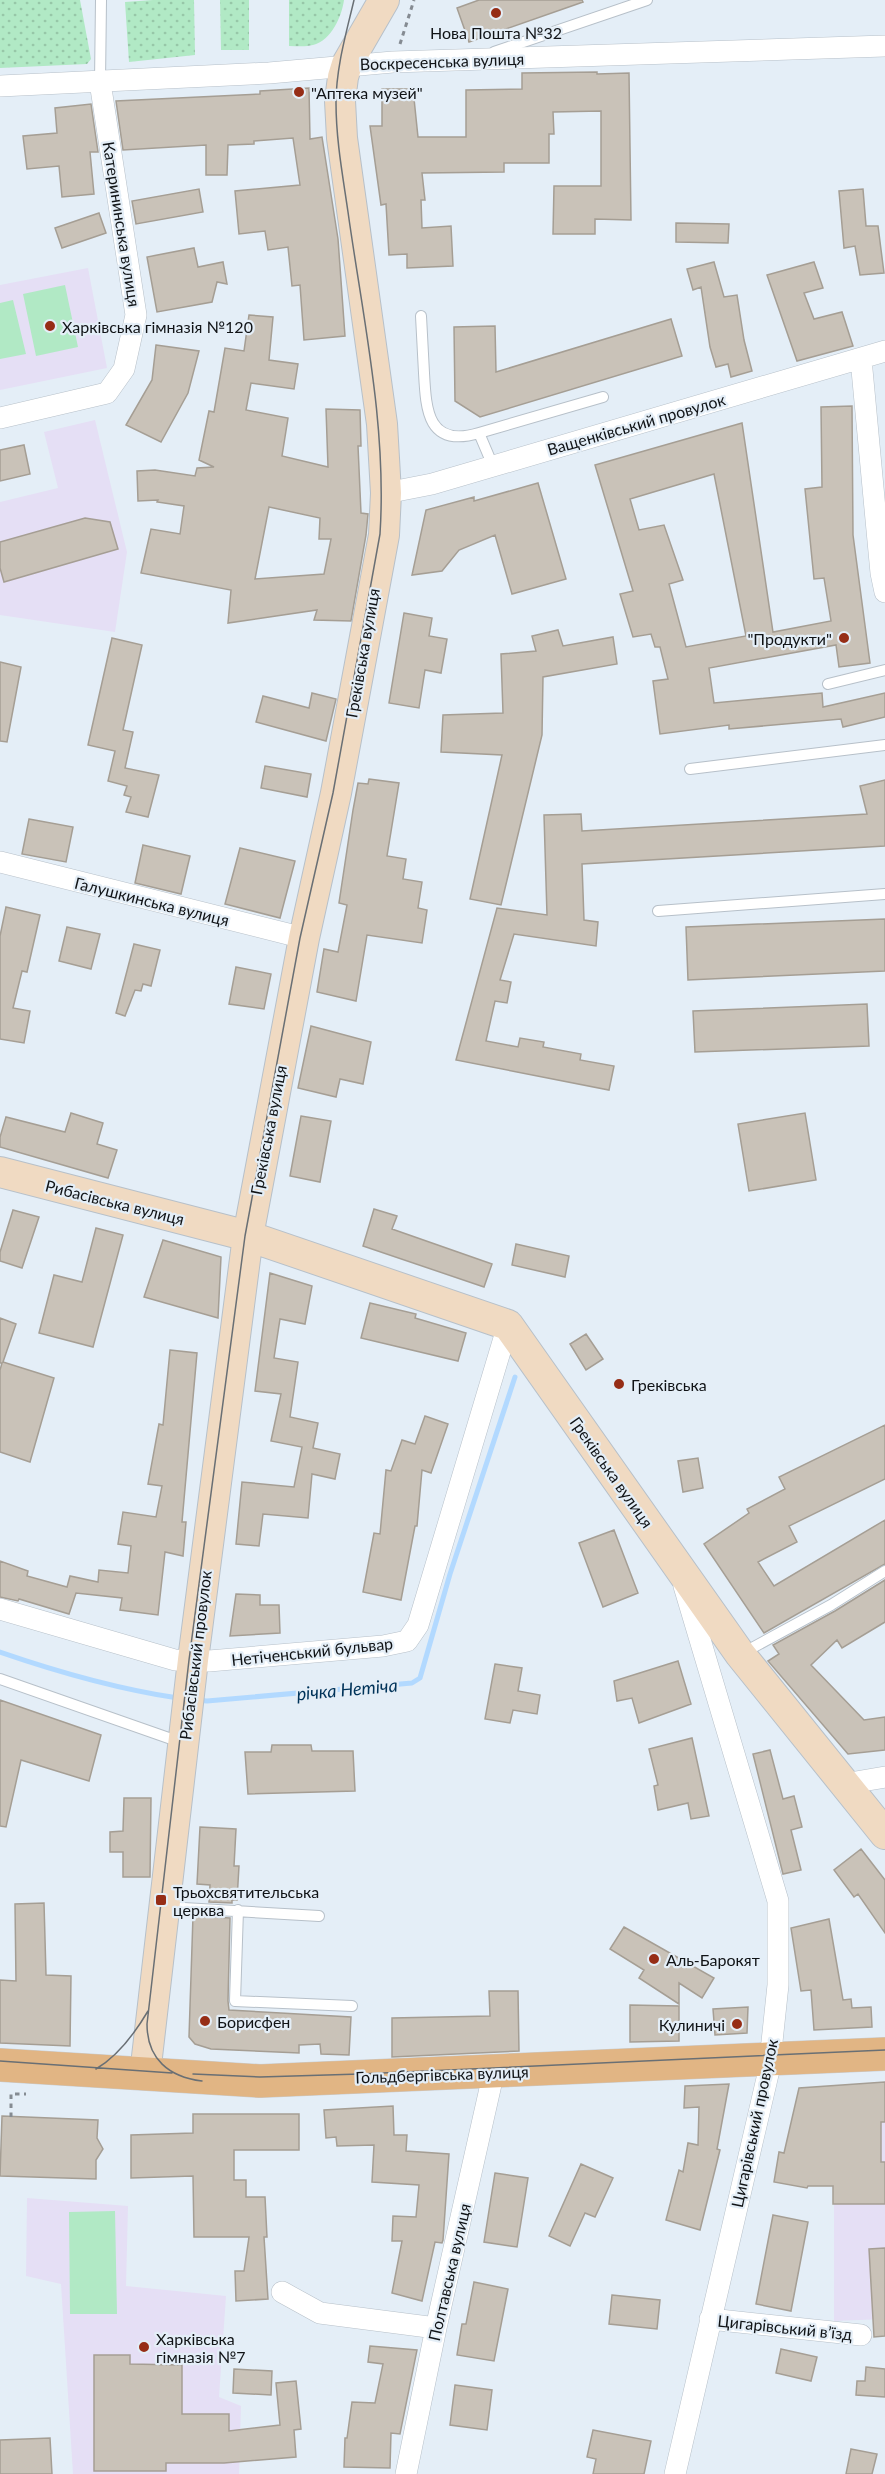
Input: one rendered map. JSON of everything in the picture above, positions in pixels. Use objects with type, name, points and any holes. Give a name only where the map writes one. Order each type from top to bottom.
[{"type":"main road","name":"Греківська вулиця","points":[[239,1234],[347,737],[384,535],[386,493],[382,424],[342,138],[340,91],[347,64],[384,0]]},
{"type":"main road","name":"Рибасівська вулиця","points":[[0,1172],[239,1234]]},
{"type":"main road","points":[[239,1234],[508,1325]]},
{"type":"main road","name":"Рибасівський провулок","points":[[145,2074],[239,1234]]},
{"type":"main road","name":"Греківська вулиця","points":[[508,1325],[740,1654],[885,1834]]},
{"type":"main road","name":"Гольдбергівська вулиця","points":[[0,2065],[260,2081],[885,2054]]},
{"type":"street","name":"Воскресенська вулиця","points":[[0,86],[269,72],[347,64],[885,46]]},
{"type":"street","name":"Катерининська вулиця","points":[[0,418],[107,393],[124,369],[136,315],[100,82]]},
{"type":"street","name":"Ващенківський провулок","points":[[386,493],[413,489],[885,351]]},
{"type":"street","points":[[861,359],[881,573],[885,592]]},
{"type":"street","name":"Галушкинська вулиця","points":[[0,862],[304,938]]},
{"type":"street","name":"Нетіченський бульвар","points":[[0,1609],[175,1660],[209,1661],[383,1646],[407,1641],[418,1625],[508,1325]]},
{"type":"street","name":"Цигарівський провулок","points":[[675,2474],[771,2060],[778,1985],[778,1901],[678,1565]]},
{"type":"street","points":[[844,1784],[885,1777]]},
{"type":"street","name":"Полтавська вулиця","points":[[406,2474],[436,2328],[494,2072]]},
{"type":"street","points":[[282,2292],[320,2313],[436,2328]]},
{"type":"street","name":"Цигарівський в’їзд","points":[[710,2319],[861,2334]]},
{"type":"lane","points":[[100,82],[101,0]]},
{"type":"lane","points":[[471,59],[647,0]]},
{"type":"lane","points":[[421,316],[427,413],[436,427],[444,433],[468,437],[603,397]]},
{"type":"lane","points":[[479,433],[493,466]]},
{"type":"lane","points":[[828,684],[885,670]]},
{"type":"lane","points":[[690,770],[885,745]]},
{"type":"lane","points":[[658,911],[885,894]]},
{"type":"lane","points":[[740,1654],[831,1605],[885,1570]]},
{"type":"lane","points":[[0,1679],[183,1743]]},
{"type":"lane","points":[[164,1906],[319,1916]]},
{"type":"lane","points":[[238,1910],[235,2001],[352,2006]]},
{"type":"path","points":[[393,62],[414,0]]},
{"type":"path","points":[[11,2117],[11,2094],[26,2094]]},
{"type":"shaded area","name":"Харківська гімназія №120","points":[[88,268],[107,368],[0,390],[0,285]]},
{"type":"shaded area","points":[[95,420],[127,552],[115,632],[0,615],[0,502],[58,488],[44,432]]},
{"type":"shaded area","points":[[885,2122],[885,2319],[834,2321],[834,2125]]},
{"type":"shaded area","name":"Харківська гімназія №7","points":[[27,2198],[128,2206],[126,2286],[226,2296],[219,2397],[241,2406],[239,2474],[73,2474],[61,2284],[26,2276]]},
{"type":"green space","points":[[0,0],[80,0],[91,59],[87,64],[0,68]]},
{"type":"green space","points":[[194,0],[195,55],[129,62],[125,2]]},
{"type":"green space","points":[[220,0],[249,0],[249,50],[221,50]]},
{"type":"green space","points":[[289,0],[344,0],[335,27],[325,39],[310,46],[289,46]]},
{"type":"green space","points":[[65,285],[78,347],[36,356],[23,294]]},
{"type":"green space","points":[[13,300],[26,354],[0,359],[0,303]]},
{"type":"green space","points":[[115,2211],[117,2314],[70,2314],[69,2212]]},
{"type":"building","points":[[479,0],[582,0],[583,2],[469,42],[457,8]]},
{"type":"building","points":[[597,72],[597,74],[629,73],[631,220],[595,219],[595,234],[553,234],[554,186],[601,186],[601,111],[553,112],[554,134],[549,134],[549,163],[504,163],[504,172],[422,173],[425,200],[421,200],[422,228],[451,226],[453,266],[407,268],[407,254],[389,255],[386,204],[381,205],[370,126],[382,126],[382,89],[413,89],[418,137],[466,137],[466,90],[522,89],[522,73]]},
{"type":"building","points":[[309,88],[310,139],[322,137],[338,239],[345,336],[304,340],[300,285],[292,286],[288,247],[268,250],[265,231],[239,234],[235,191],[300,185],[293,138],[228,145],[227,175],[206,175],[206,145],[123,150],[116,101],[260,94],[260,91]]},
{"type":"building","points":[[91,104],[98,152],[90,152],[94,194],[62,197],[59,166],[27,169],[23,136],[57,133],[55,108]]},
{"type":"building","points":[[199,189],[203,212],[136,224],[132,201]]},
{"type":"building","points":[[863,189],[866,226],[878,226],[884,273],[860,275],[855,246],[844,248],[839,191]]},
{"type":"building","points":[[99,213],[106,233],[62,248],[55,228]]},
{"type":"building","points":[[676,223],[729,224],[728,243],[676,242]]},
{"type":"building","points":[[194,248],[198,267],[223,262],[227,284],[217,282],[212,302],[157,312],[147,257]]},
{"type":"building","points":[[714,262],[724,297],[737,295],[744,340],[752,371],[731,377],[728,364],[716,367],[710,347],[701,287],[693,290],[687,269]]},
{"type":"building","points":[[814,262],[823,288],[804,293],[814,319],[842,312],[853,346],[797,361],[767,275]]},
{"type":"building","points":[[249,315],[273,317],[269,360],[298,364],[294,389],[251,383],[246,410],[288,418],[282,456],[328,467],[326,409],[360,410],[361,446],[358,446],[361,513],[368,514],[351,621],[314,620],[317,610],[228,623],[231,590],[141,573],[151,529],[180,534],[184,506],[157,502],[158,500],[138,501],[137,471],[155,470],[195,476],[197,468],[214,467],[199,460],[209,411],[214,412],[225,348],[244,351]],"holes":[[[269,507],[320,518],[319,539],[331,539],[324,574],[255,579]]]},
{"type":"building","points":[[671,319],[682,356],[480,417],[455,401],[454,327],[495,326],[496,372]]},
{"type":"building","points":[[156,345],[199,351],[188,393],[161,442],[126,425],[152,380]]},
{"type":"building","points":[[852,406],[853,535],[870,663],[839,667],[836,645],[709,668],[714,703],[822,693],[823,707],[885,693],[885,717],[843,727],[841,719],[729,729],[729,725],[660,734],[653,681],[668,679],[660,647],[655,647],[651,634],[633,637],[620,594],[633,591],[595,465],[742,423],[773,632],[831,621],[824,578],[814,579],[805,489],[822,487],[821,407]],"holes":[[[714,474],[746,636],[686,647],[669,584],[683,580],[664,525],[639,530],[630,499]]]},
{"type":"building","points":[[24,445],[30,474],[0,481],[0,450]]},
{"type":"building","points":[[538,483],[566,579],[512,594],[495,535],[459,550],[442,571],[412,575],[426,510],[474,497],[474,501]]},
{"type":"building","points":[[85,518],[110,522],[118,549],[4,582],[0,568],[0,542]]},
{"type":"building","points":[[404,613],[432,618],[429,636],[447,639],[441,673],[425,670],[419,708],[389,703]]},
{"type":"building","points":[[558,630],[563,646],[613,637],[617,664],[543,677],[542,735],[501,905],[470,899],[502,755],[441,752],[443,715],[503,713],[501,654],[536,651],[532,636]]},
{"type":"building","points":[[112,638],[142,645],[123,730],[133,732],[125,768],[159,775],[148,817],[126,812],[131,797],[124,795],[127,786],[108,781],[115,751],[88,745]]},
{"type":"building","points":[[0,662],[21,667],[7,742],[0,741]]},
{"type":"building","points":[[312,693],[336,699],[326,741],[256,722],[263,696],[309,708]]},
{"type":"building","points":[[265,766],[311,774],[307,797],[261,788]]},
{"type":"building","points":[[369,779],[399,783],[387,856],[406,859],[403,879],[422,882],[418,908],[427,910],[422,943],[367,935],[356,1001],[317,992],[324,949],[338,952],[347,905],[339,903],[353,810],[358,783],[368,784]]},
{"type":"building","points":[[885,780],[885,846],[582,864],[584,920],[598,922],[596,946],[514,934],[500,980],[511,982],[507,1003],[495,1001],[486,1041],[518,1047],[520,1038],[544,1042],[543,1047],[581,1054],[580,1060],[614,1066],[609,1090],[456,1060],[497,908],[547,915],[544,815],[581,814],[582,831],[867,814],[860,786]]},
{"type":"building","points":[[29,819],[73,827],[66,862],[22,854]]},
{"type":"building","points":[[143,845],[190,856],[181,894],[135,883]]},
{"type":"building","points":[[240,848],[295,861],[280,918],[225,904]]},
{"type":"building","points":[[6,907],[40,915],[27,972],[22,971],[13,1008],[30,1011],[24,1043],[0,1039],[0,936]]},
{"type":"building","points":[[885,919],[885,971],[688,980],[686,927]]},
{"type":"building","points":[[67,927],[100,934],[91,969],[59,961]]},
{"type":"building","points":[[134,944],[160,950],[151,986],[143,984],[141,991],[135,990],[125,1016],[116,1013]]},
{"type":"building","points":[[236,967],[271,974],[264,1009],[229,1004]]},
{"type":"building","points":[[867,1004],[869,1046],[695,1052],[693,1011]]},
{"type":"building","points":[[311,1026],[371,1042],[363,1084],[340,1079],[336,1097],[298,1088]]},
{"type":"building","points":[[71,1113],[103,1123],[97,1144],[117,1150],[108,1178],[0,1147],[0,1137],[6,1117],[65,1132]]},
{"type":"building","points":[[805,1113],[816,1180],[749,1191],[738,1124]]},
{"type":"building","points":[[301,1116],[331,1121],[320,1182],[290,1176]]},
{"type":"building","points":[[374,1209],[397,1216],[392,1229],[492,1264],[484,1287],[363,1246]]},
{"type":"building","points":[[13,1210],[39,1217],[22,1268],[0,1261],[0,1252]]},
{"type":"building","points":[[96,1228],[123,1235],[93,1347],[39,1333],[54,1275],[82,1282]]},
{"type":"building","points":[[163,1240],[221,1257],[218,1318],[144,1297]]},
{"type":"building","points":[[516,1244],[569,1256],[565,1277],[512,1265]]},
{"type":"building","points":[[270,1273],[312,1286],[305,1324],[280,1319],[274,1358],[298,1362],[290,1417],[318,1423],[313,1448],[340,1454],[335,1479],[312,1474],[308,1518],[263,1514],[259,1546],[236,1544],[242,1482],[294,1487],[302,1447],[271,1441],[281,1394],[255,1391]]},
{"type":"building","points":[[370,1303],[416,1314],[415,1318],[466,1333],[458,1361],[361,1338]]},
{"type":"building","points":[[0,1318],[16,1324],[3,1362],[54,1378],[30,1462],[0,1452],[0,1370],[2,1363],[0,1363]]},
{"type":"building","points":[[586,1334],[603,1359],[586,1370],[570,1344]]},
{"type":"building","points":[[170,1350],[197,1353],[182,1522],[186,1522],[183,1556],[165,1552],[158,1615],[120,1610],[122,1598],[76,1593],[69,1614],[19,1599],[18,1601],[0,1597],[0,1561],[28,1571],[27,1576],[67,1587],[70,1576],[98,1582],[99,1570],[128,1573],[131,1546],[118,1544],[123,1512],[156,1517],[162,1486],[148,1484],[159,1424],[163,1425]]},
{"type":"building","points":[[425,1416],[448,1424],[431,1473],[422,1470],[417,1526],[415,1526],[401,1600],[363,1592],[374,1533],[380,1534],[386,1470],[391,1471],[402,1440],[415,1444]]},
{"type":"building","points":[[885,1425],[885,1479],[789,1526],[797,1542],[758,1562],[774,1586],[885,1520],[885,1564],[764,1633],[704,1544],[749,1513],[747,1509],[785,1489],[779,1477]]},
{"type":"building","points":[[698,1458],[703,1488],[683,1492],[678,1461]]},
{"type":"building","points":[[614,1530],[638,1593],[603,1607],[579,1543]]},
{"type":"building","points":[[885,1580],[885,1622],[842,1648],[837,1640],[811,1665],[864,1720],[885,1717],[885,1750],[848,1754],[768,1661],[779,1654],[773,1645]]},
{"type":"building","points":[[236,1594],[260,1595],[260,1605],[279,1605],[280,1633],[230,1636]]},
{"type":"building","points":[[678,1661],[691,1704],[639,1723],[632,1698],[617,1701],[614,1681]]},
{"type":"building","points":[[495,1664],[522,1668],[518,1691],[540,1695],[537,1714],[513,1710],[510,1723],[485,1719]]},
{"type":"building","points":[[0,1700],[101,1735],[89,1781],[21,1760],[6,1827],[0,1826]]},
{"type":"building","points":[[692,1738],[709,1816],[691,1819],[688,1803],[658,1810],[654,1786],[658,1785],[649,1749]]},
{"type":"building","points":[[272,1745],[311,1745],[312,1751],[353,1751],[355,1791],[248,1794],[245,1752],[271,1752]]},
{"type":"building","points":[[770,1750],[783,1799],[794,1796],[802,1827],[791,1830],[801,1870],[783,1874],[753,1754]]},
{"type":"building","points":[[124,1798],[151,1798],[150,1877],[123,1877],[123,1852],[110,1852],[110,1832],[123,1831]]},
{"type":"building","points":[[200,1827],[236,1829],[234,1866],[239,1866],[237,1900],[232,1900],[232,1903],[209,1902],[210,1885],[197,1884]]},
{"type":"building","points":[[861,1849],[885,1880],[885,1933],[858,1894],[854,1897],[834,1870]]},
{"type":"building","points":[[44,1903],[46,1975],[71,1976],[70,2046],[0,2043],[0,1980],[16,1981],[15,1904]]},
{"type":"building","points":[[193,1916],[230,1918],[229,2010],[351,2017],[349,2055],[321,2054],[320,2044],[299,2045],[299,2053],[211,2049],[195,2044],[189,2037]]},
{"type":"building","points":[[829,1919],[843,2000],[851,1999],[852,2008],[871,2007],[872,2027],[814,2030],[811,1990],[801,1991],[791,1928]]},
{"type":"building","name":"Аль-Барокят","points":[[624,1927],[714,1978],[702,1998],[679,1983],[679,2004],[639,1978],[644,1970],[610,1949]]},
{"type":"building","points":[[489,1991],[518,1991],[519,2051],[392,2057],[392,2018],[490,2016]]},
{"type":"building","points":[[630,2005],[679,2006],[679,2041],[630,2042]]},
{"type":"building","points":[[748,2007],[747,2033],[715,2035],[713,2009]]},
{"type":"building","points":[[885,2082],[885,2122],[881,2122],[881,2162],[885,2162],[885,2204],[833,2204],[833,2186],[808,2186],[807,2188],[774,2182],[779,2152],[784,2153],[799,2088]]},
{"type":"building","points":[[729,2084],[717,2149],[720,2150],[700,2230],[666,2220],[679,2170],[683,2172],[688,2143],[698,2145],[699,2107],[684,2108],[685,2086]]},
{"type":"building","points":[[393,2106],[394,2135],[407,2135],[406,2151],[449,2154],[443,2240],[442,2243],[435,2242],[422,2301],[392,2293],[402,2241],[392,2241],[393,2216],[416,2217],[419,2185],[372,2182],[374,2145],[337,2146],[336,2137],[326,2138],[324,2110]]},
{"type":"building","points":[[193,2114],[299,2114],[299,2150],[234,2150],[234,2180],[246,2180],[246,2197],[265,2197],[267,2237],[264,2237],[268,2299],[236,2301],[235,2271],[244,2271],[249,2237],[194,2237],[193,2176],[131,2178],[131,2135],[193,2133]]},
{"type":"building","points":[[2,2116],[98,2120],[97,2138],[103,2149],[96,2160],[96,2179],[0,2176]]},
{"type":"building","points":[[581,2164],[613,2178],[595,2217],[585,2213],[570,2246],[549,2236]]},
{"type":"building","points":[[495,2173],[528,2178],[517,2247],[484,2242]]},
{"type":"building","points":[[773,2215],[808,2222],[791,2311],[756,2304]]},
{"type":"building","points":[[885,2248],[885,2336],[874,2337],[869,2249]]},
{"type":"building","points":[[474,2282],[508,2289],[494,2361],[457,2355],[462,2324],[466,2324]]},
{"type":"building","points":[[612,2295],[660,2300],[657,2329],[609,2324]]},
{"type":"building","points":[[370,2346],[417,2350],[400,2434],[391,2433],[390,2468],[344,2467],[345,2438],[347,2438],[352,2402],[375,2403],[383,2364],[368,2362]]},
{"type":"building","points":[[781,2349],[817,2357],[811,2381],[776,2373]]},
{"type":"building","points":[[94,2355],[130,2355],[130,2364],[182,2365],[182,2414],[229,2414],[229,2431],[280,2425],[276,2383],[296,2381],[301,2429],[294,2430],[296,2457],[224,2463],[166,2463],[166,2471],[94,2471]]},
{"type":"building","points":[[866,2367],[885,2369],[885,2397],[856,2395],[857,2381],[865,2381]]},
{"type":"building","points":[[234,2369],[272,2371],[271,2395],[233,2393]]},
{"type":"building","points":[[455,2385],[492,2390],[487,2430],[450,2425]]},
{"type":"building","points":[[593,2430],[651,2441],[644,2474],[593,2474],[596,2459],[587,2457]]},
{"type":"building","points":[[50,2438],[52,2474],[0,2474],[0,2440]]},
{"type":"building","points":[[851,2449],[877,2454],[872,2474],[846,2474]]},
{"type":"waterway","name":"річка Нетіча","points":[[196,1700],[207,1701],[412,1683],[420,1678],[450,1574],[515,1377]]},
{"type":"waterway","name":"річка Нетіча","points":[[0,1652],[88,1679],[178,1698]]},
{"type":"tram line","points":[[202,2081],[179,2075],[162,2064],[151,2047],[147,2024],[189,1660],[245,1236],[300,938],[333,793],[380,534],[380,453],[377,413],[336,117],[336,90],[354,0]]},
{"type":"tram line","points":[[96,2069],[112,2058],[148,2011]]},
{"type":"tram line","points":[[193,2074],[260,2077],[360,2074],[885,2050]]},
{"type":"tram line","points":[[0,2061],[172,2073]]},
{"type":"place","name":"Нова Пошта №32","points":[[496,13]]},
{"type":"place","name":"\"Аптека музей\"","points":[[299,92]]},
{"type":"place","name":"Харківська гімназія №120","points":[[50,326]]},
{"type":"place","name":"\"Продукти\"","points":[[844,638]]},
{"type":"place","name":"Греківська","points":[[619,1384]]},
{"type":"place","name":"Трьохсвятительська церква","points":[[161,1900]]},
{"type":"place","name":"Аль-Барокят","points":[[654,1959]]},
{"type":"place","name":"Борисфен","points":[[205,2021]]},
{"type":"place","name":"Кулиничі","points":[[737,2024]]},
{"type":"place","name":"Харківська гімназія №7","points":[[144,2347]]}]
